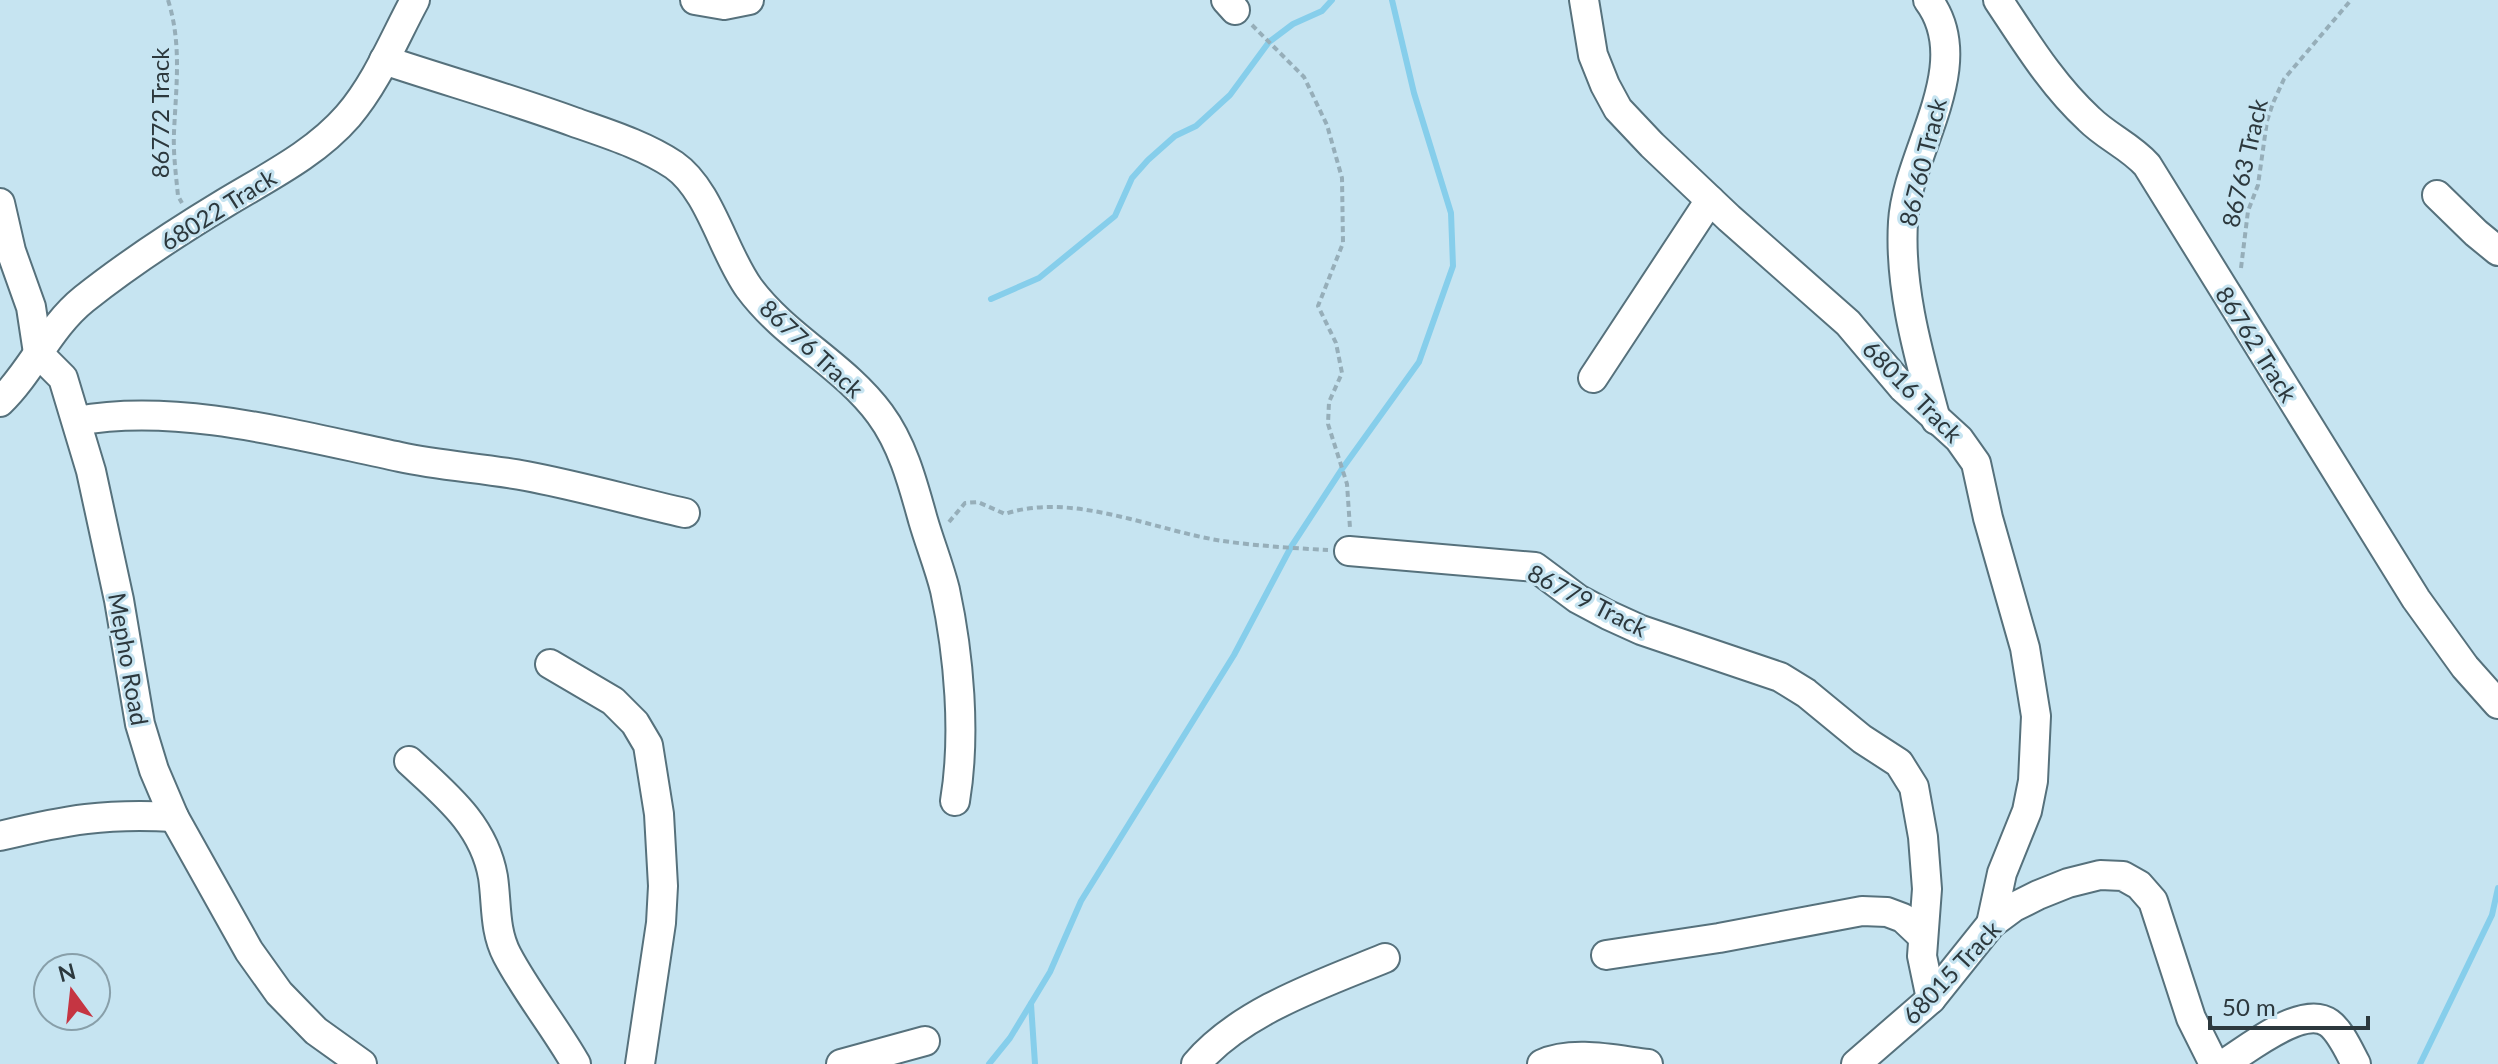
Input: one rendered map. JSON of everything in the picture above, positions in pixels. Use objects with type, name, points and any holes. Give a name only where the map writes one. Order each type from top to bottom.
[{"type":"street","name":"68022 Track","points":[[0,402],[82,301],[191,224],[292,163],[328,136],[359,102],[415,0]]},
{"type":"street","points":[[695,0],[724,5],[749,0]]},
{"type":"street","name":"68016 Track","points":[[1584,0],[1593,55],[1618,109],[1710,200],[1848,323],[1903,388],[1959,439],[1976,463],[1988,518],[2025,648],[2036,716],[2033,781],[2027,811],[2002,873],[1991,924]]},
{"type":"street","name":"86760 Track","points":[[1928,0],[1944,33],[1946,51],[1935,109],[1903,219],[1903,256],[1913,330],[1936,421]]},
{"type":"street","name":"86762 Track","points":[[1998,0],[2049,76],[2088,119],[2135,152],[2147,165],[2416,599],[2465,667],[2498,704]]},
{"type":"street","name":"86776 Track","points":[[384,60],[615,136],[678,168],[700,193],[732,263],[751,291],[774,317],[862,392],[881,415],[905,461],[946,598],[960,730],[955,801]]},
{"type":"street","points":[[2437,195],[2498,251]]},
{"type":"street","points":[[1593,378],[1710,200]]},
{"type":"street","points":[[0,203],[11,251],[31,307],[38,353]]},
{"type":"street","name":"Mepho Road","points":[[38,353],[63,378],[77,421],[106,531],[140,724],[154,770],[174,817],[249,951],[279,993],[316,1031],[362,1064]]},
{"type":"street","points":[[77,421],[123,414],[149,414],[233,424],[402,458],[525,476],[685,513]]},
{"type":"street","name":"86779 Track","points":[[1349,551],[1535,567],[1578,599],[1641,630],[1780,677],[1899,763],[1914,787],[1923,837],[1927,889],[1922,956],[1931,999]]},
{"type":"street","points":[[550,664],[613,701],[635,723],[648,745],[659,814],[663,886],[661,923],[640,1064]]},
{"type":"street","points":[[409,761],[475,827],[487,850],[497,928],[506,953],[576,1064]]},
{"type":"street","points":[[0,836],[88,817],[125,814],[174,817]]},
{"type":"street","name":"68015 Track","points":[[1857,1064],[1931,999],[1991,924],[2014,907],[2068,883],[2100,875],[2123,876],[2139,885],[2153,901],[2191,1018],[2214,1064]]},
{"type":"street","points":[[1606,955],[1862,911],[1887,912],[1903,918],[1922,936]]},
{"type":"street","points":[[1196,1064],[1206,1051],[1268,1010],[1385,958]]},
{"type":"street","points":[[2224,1064],[2296,1021],[2319,1017],[2331,1024],[2356,1064]]},
{"type":"street","points":[[841,1064],[925,1041]]},
{"type":"street","points":[[1542,1064],[1573,1058],[1648,1064]]},
{"type":"path","name":"86772 Track","points":[[168,0],[177,28],[178,86],[174,135],[178,196],[191,224]]},
{"type":"path","name":"86763 Track","points":[[2240,272],[2248,211],[2258,185],[2267,121],[2273,103],[2284,79],[2351,0]]},
{"type":"path","points":[[932,547],[965,503],[978,502],[1005,514],[1019,509],[1076,510],[1222,541],[1349,551],[1347,484],[1328,424],[1329,402],[1342,373],[1336,343],[1318,306],[1343,243],[1342,178],[1327,125],[1304,77],[1231,5]]},
{"type":"waterway","points":[[991,299],[1039,278],[1115,216],[1132,178],[1148,160],[1175,136],[1196,126],[1230,95],[1269,42],[1293,24],[1322,11],[1332,0]]},
{"type":"waterway","points":[[989,1064],[1010,1038],[1050,972],[1081,901],[1234,655],[1291,547],[1342,469],[1419,362],[1453,266],[1451,213],[1414,93],[1392,0]]},
{"type":"waterway","points":[[2420,1064],[2492,915],[2498,888]]},
{"type":"waterway","points":[[1031,1004],[1035,1064]]}]
